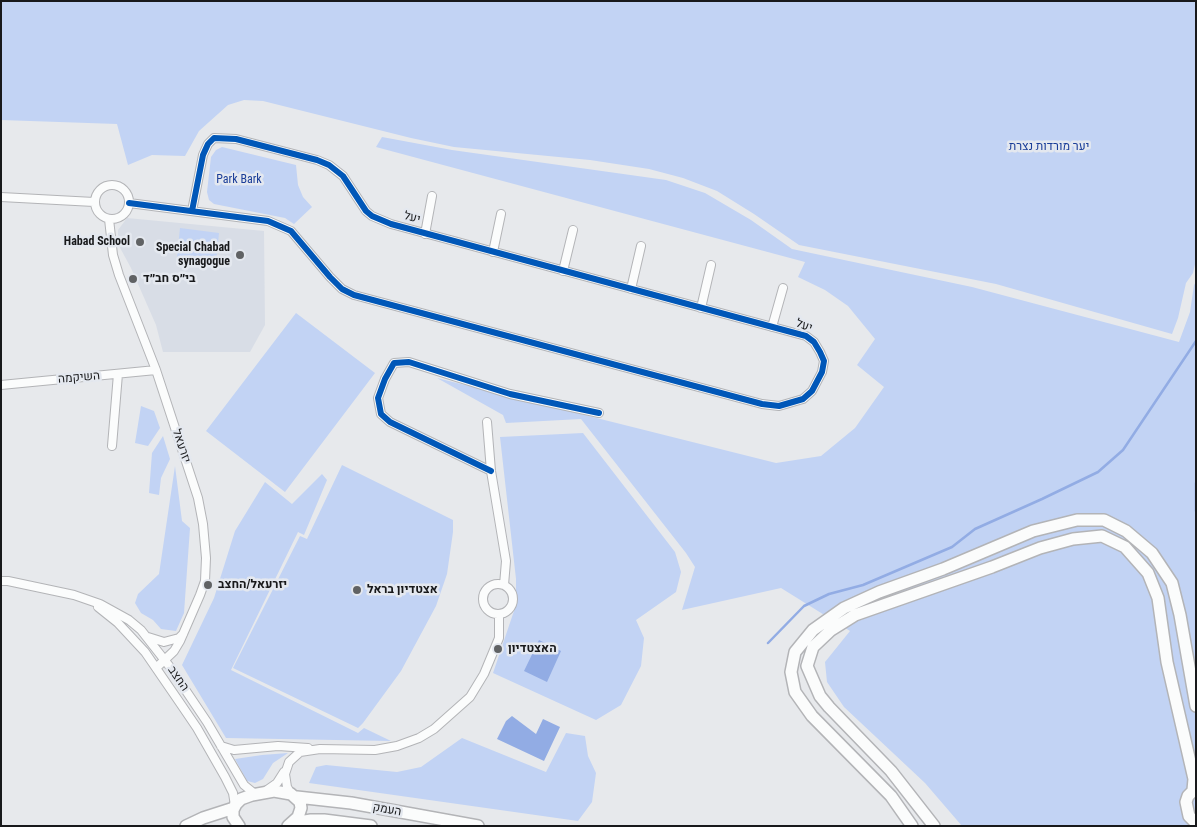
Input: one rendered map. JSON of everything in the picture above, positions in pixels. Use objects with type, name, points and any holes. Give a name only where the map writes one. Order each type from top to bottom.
[{"type":"street","name":"יעל","points":[[214,138],[236,139],[317,160],[329,165],[344,176],[361,204],[372,216],[391,224],[426,234],[806,336],[814,342],[824,361],[818,382],[803,399],[779,406],[762,404],[354,295],[342,289],[292,231],[281,225],[268,221],[192,211],[203,155],[208,144],[214,138]]},
{"type":"street","points":[[114,185],[124,189],[129,203],[124,214],[119,218],[109,219],[98,213],[94,202],[95,196],[102,187],[114,185]]},
{"type":"street","points":[[426,234],[432,196]]},
{"type":"street","points":[[1,197],[94,202]]},
{"type":"street","points":[[129,203],[192,211]]},
{"type":"street","points":[[493,252],[501,214]]},
{"type":"street","name":"יזרעאל","points":[[109,219],[113,256],[156,370],[198,498],[203,524],[206,558],[204,580],[200,595],[184,633],[174,650],[156,668]]},
{"type":"street","points":[[563,270],[573,230]]},
{"type":"street","points":[[631,289],[641,246]]},
{"type":"street","points":[[701,308],[711,265]]},
{"type":"street","points":[[772,327],[782,288]]},
{"type":"street","points":[[491,471],[390,422],[381,414],[378,398],[385,379],[394,363],[409,362],[510,394],[599,413]]},
{"type":"street","name":"השיקמה","points":[[1,385],[156,370]]},
{"type":"street","points":[[112,446],[118,374]]},
{"type":"street","points":[[487,422],[491,471],[506,561],[504,585]]},
{"type":"street","points":[[912,826],[891,796],[812,716],[795,692],[791,672],[795,652],[813,630],[844,608],[879,592],[943,569],[1033,531],[1077,520],[1104,520],[1126,531],[1152,553],[1172,583],[1180,616],[1196,706]]},
{"type":"street","points":[[934,826],[891,771],[828,708],[820,696],[806,666],[813,648],[831,630],[856,615],[1040,548],[1073,539],[1102,536],[1126,547],[1148,573],[1158,598],[1167,662],[1194,779],[1194,789],[1186,802],[1187,810],[1189,816],[1196,823]]},
{"type":"street","name":"החצב","points":[[1,582],[8,581],[74,595],[100,604],[129,620],[147,637],[165,660],[193,701],[244,785],[259,793]]},
{"type":"street","points":[[504,585],[511,590],[513,604],[508,611],[494,614],[486,608],[483,599],[484,594],[490,586],[504,585]]},
{"type":"street","name":"החצב","points":[[74,595],[98,607],[118,623],[145,652],[197,728],[215,758],[233,793],[234,807]]},
{"type":"street","points":[[221,746],[234,750],[278,746],[375,750],[397,746],[419,738],[434,729],[470,697],[484,674],[499,638],[500,614]]},
{"type":"street","points":[[147,637],[164,642],[178,638],[184,633]]},
{"type":"street","points":[[186,826],[234,807],[241,799],[277,784],[294,756],[300,752],[320,749]]},
{"type":"street","points":[[286,768],[286,780],[294,796],[300,802],[301,808],[298,818],[290,824]]},
{"type":"street","name":"העמק","points":[[259,793],[274,791],[294,796],[352,803],[478,826]]},
{"type":"street","points":[[234,807],[233,817],[239,826]]},
{"type":"street","name":"העמק","points":[[290,824],[318,820],[371,826]]},
{"type":"shaded area","points":[[127,218],[264,231],[265,325],[250,352],[163,352],[156,325],[131,268],[118,244],[118,230]]},
{"type":"green space","name":"יער מורדות נצרת","points":[[1,1],[1196,1],[1196,260],[1193,273],[1186,283],[1178,318],[1172,334],[996,284],[799,245],[717,191],[683,178],[649,169],[590,160],[454,147],[263,101],[244,100],[228,105],[199,131],[185,156],[152,155],[128,165],[117,124],[1,120]]},
{"type":"green space","points":[[382,137],[452,150],[666,180],[705,193],[751,220],[792,249],[972,287],[1179,342],[1190,312],[1196,282],[1196,826],[962,826],[925,783],[844,707],[827,682],[825,662],[850,631],[781,588],[682,610],[695,567],[581,419],[506,423],[503,415],[437,378],[776,463],[821,456],[855,428],[884,387],[857,365],[875,339],[848,306],[825,290],[798,277],[805,262],[376,147]]},
{"type":"green space","name":"Park Bark","points":[[222,147],[296,165],[298,185],[303,197],[312,207],[294,224],[285,218],[214,204],[209,200],[207,192],[211,157],[216,150]]},
{"type":"green space","points":[[180,228],[219,233],[216,263],[177,258]]},
{"type":"green space","points":[[296,313],[375,373],[285,492],[206,431]]},
{"type":"green space","points":[[141,406],[154,411],[160,428],[148,446],[135,443]]},
{"type":"green space","points":[[583,433],[675,552],[681,572],[676,592],[636,620],[644,638],[641,666],[621,705],[596,720],[493,673],[516,605],[516,579],[500,437]]},
{"type":"green space","points":[[163,436],[170,459],[161,478],[159,495],[149,493],[152,453]]},
{"type":"green space","name":"אצטדיון בראל","points":[[342,465],[453,520],[447,574],[436,606],[401,671],[358,728],[233,668],[300,536],[307,539]]},
{"type":"green space","points":[[175,466],[182,521],[190,528],[184,613],[176,631],[161,629],[153,620],[141,613],[135,603],[138,594],[159,574]]},
{"type":"green space","points":[[322,474],[327,480],[304,535],[298,532],[231,670],[358,733],[364,728],[391,741],[226,738],[182,665],[214,598],[235,531],[265,482],[292,504]]},
{"type":"green space","points":[[566,733],[585,736],[588,756],[596,773],[592,802],[578,821],[309,783],[316,767],[326,765],[397,772],[421,767],[462,738],[546,772]]},
{"type":"green space","points":[[288,753],[273,763],[263,779],[255,783],[247,781],[235,759],[262,755]]},
{"type":"water","points":[[539,640],[561,651],[547,682],[524,671]]},
{"type":"water","points":[[512,716],[536,734],[543,719],[560,727],[544,761],[497,739],[506,721]]},
{"type":"waterway","points":[[768,643],[804,606],[829,594],[863,585],[952,547],[975,529],[1098,472],[1123,450],[1196,341]]},
{"type":"waterway","points":[[1196,483],[1196,511]]},
{"type":"cycle path","points":[[129,203],[268,221],[291,231],[330,277],[342,289],[354,295],[762,404],[779,406],[803,399],[812,391],[822,372],[824,361],[814,342],[806,336],[391,224],[372,216],[366,211],[343,176],[329,165],[317,160],[236,139],[214,138],[208,144],[203,155],[192,211]]},
{"type":"cycle path","points":[[491,471],[390,422],[381,414],[378,398],[385,379],[394,363],[409,362],[510,394],[599,413]]},
{"type":"place","name":"Habad School","points":[[140,242]]},
{"type":"place","name":"Special Chabad synagogue","points":[[240,255]]},
{"type":"place","name":"בי״ס חב״ד","points":[[133,279]]},
{"type":"place","name":"יזרעאל/החצב","points":[[208,585]]},
{"type":"place","name":"אצטדיון בראל","points":[[357,590]]},
{"type":"place","name":"האצטדיון","points":[[498,649]]}]
